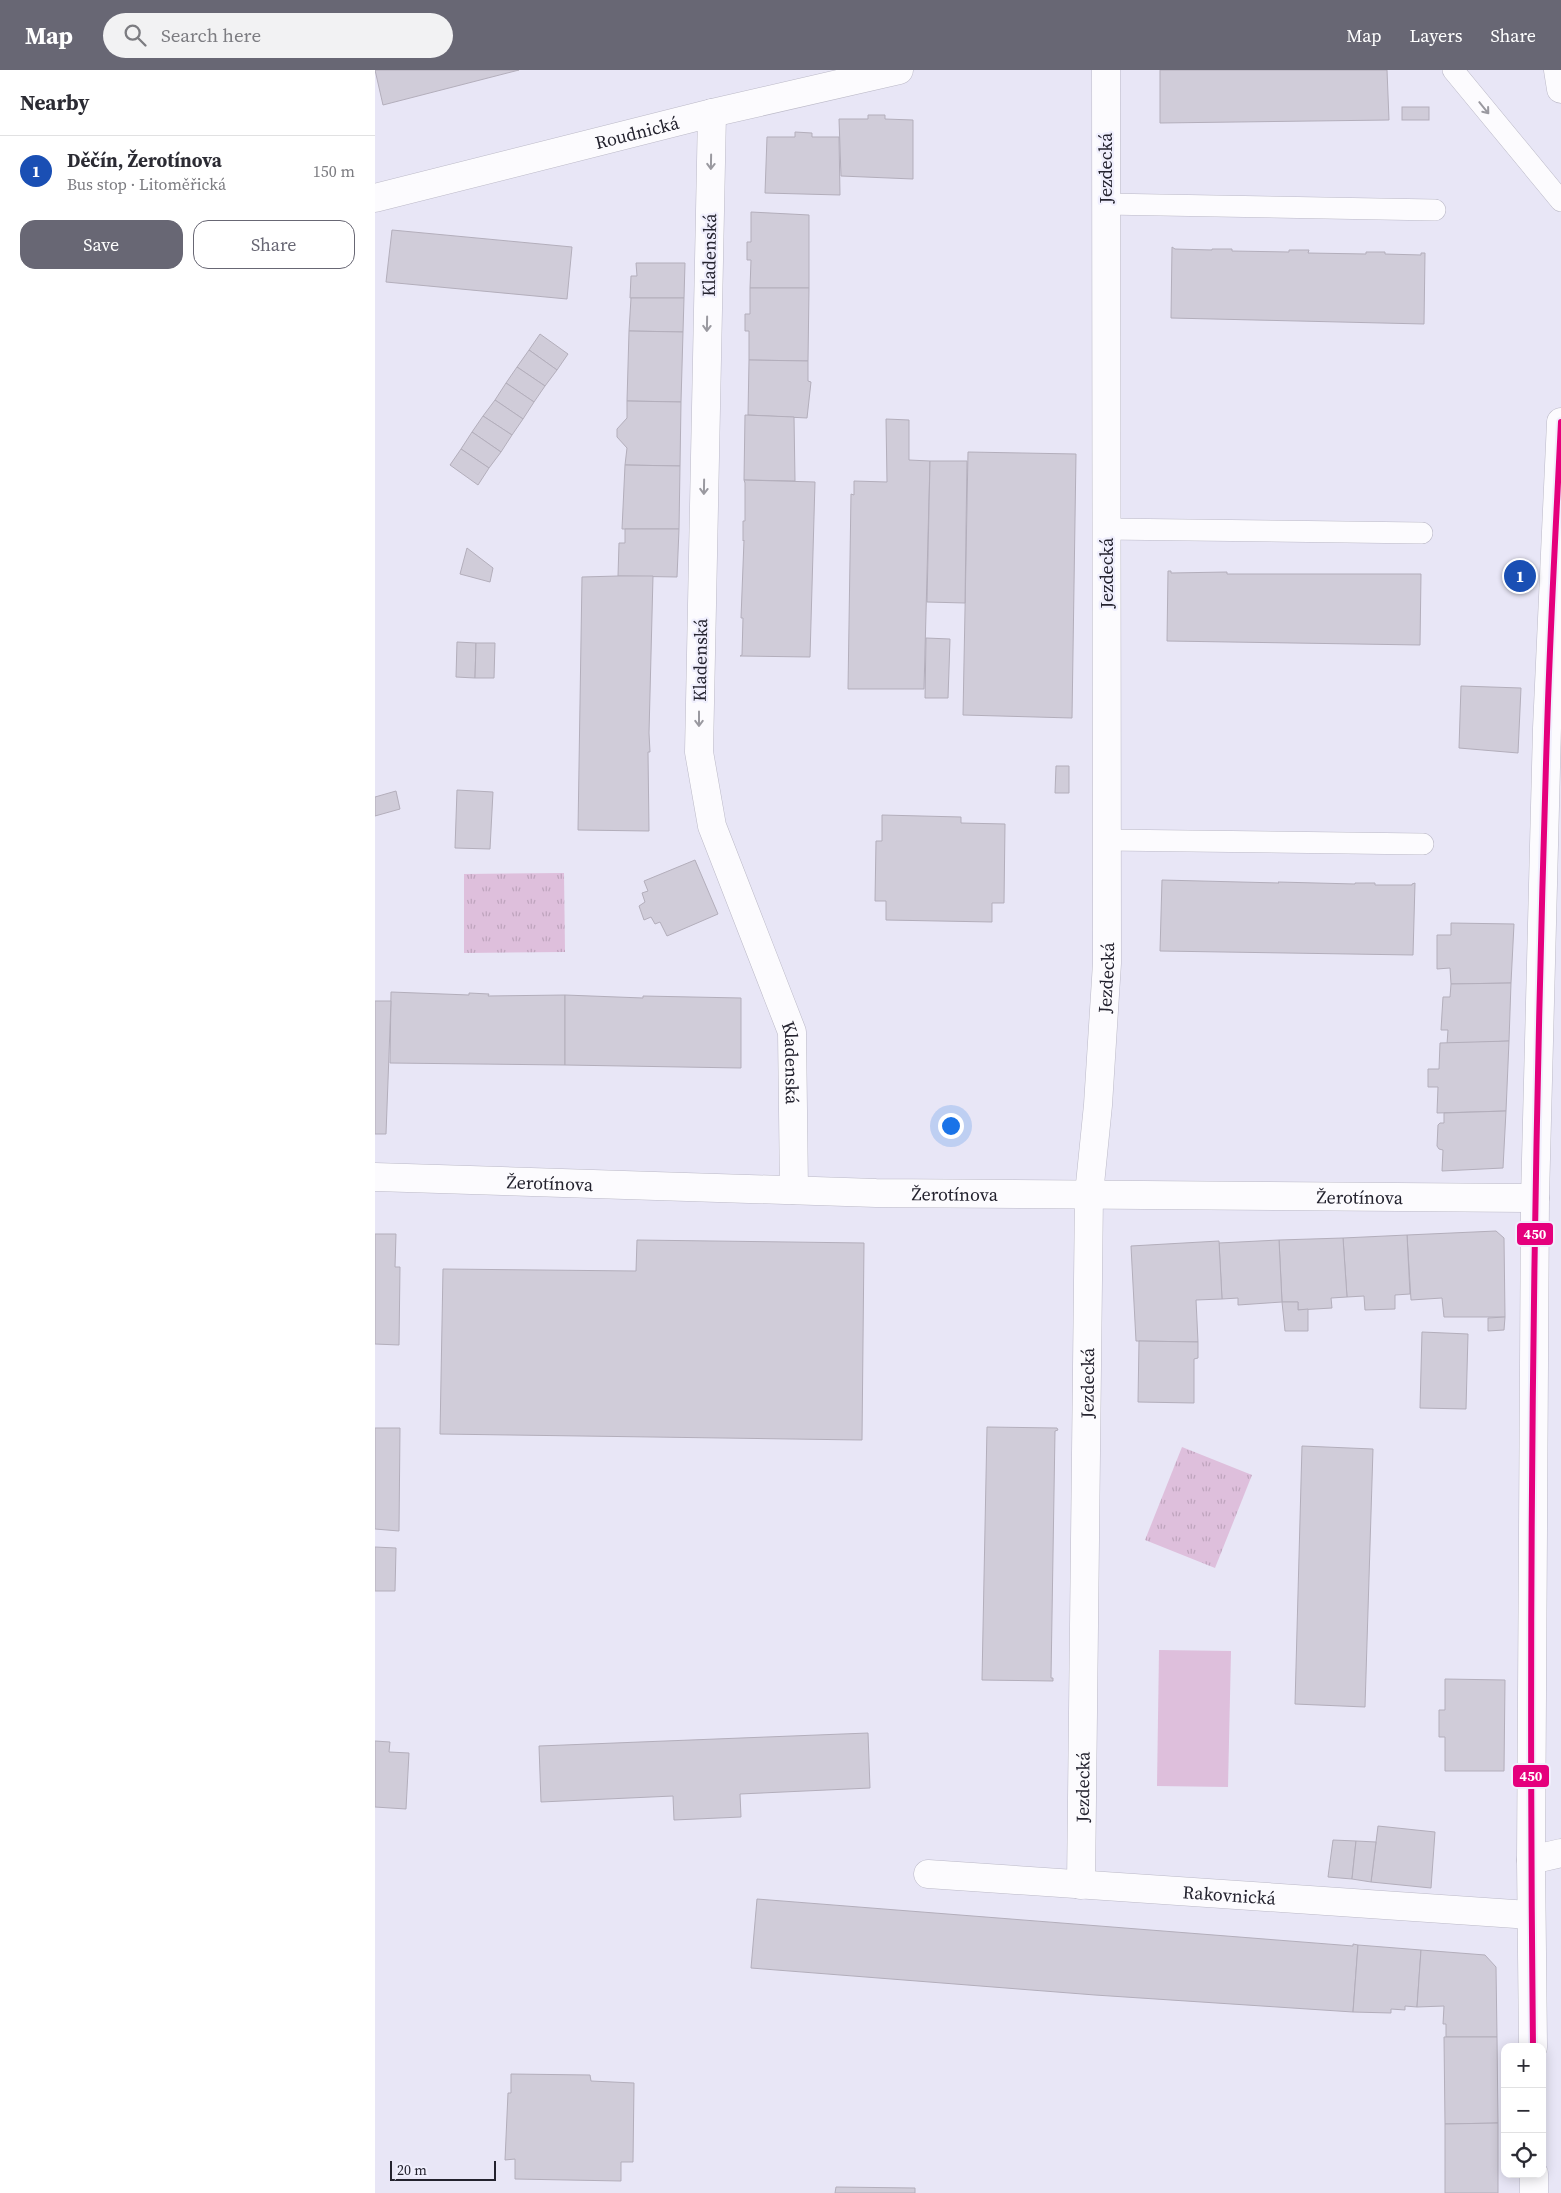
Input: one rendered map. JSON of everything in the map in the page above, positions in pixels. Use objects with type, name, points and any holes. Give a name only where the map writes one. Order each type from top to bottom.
[{"type":"street","name":"Roudnická","points":[[375,198],[712,113],[899,70]]},
{"type":"street","name":"Jezdecká","points":[[1081,1885],[1089,1194],[1098,1105],[1107,963],[1106,70]]},
{"type":"street","points":[[1558,70],[1561,89]]},
{"type":"street","name":"Kladenská","points":[[712,113],[699,752],[713,826],[793,1032],[794,1190]]},
{"type":"street","points":[[1533,2043],[1531,1860],[1535,1198],[1547,728],[1561,422]]},
{"type":"street","name":"Žerotínova","points":[[375,1177],[876,1193],[1535,1198]]},
{"type":"street","points":[[1531,1860],[1561,1853]]},
{"type":"street","name":"Rakovnická","points":[[928,1874],[1531,1915]]},
{"type":"street","points":[[1534,2178],[1534,2193]]},
{"type":"lane","points":[[1453,70],[1561,201]]},
{"type":"lane","points":[[1105,204],[1435,210]]},
{"type":"lane","points":[[1106,529],[1423,533]]},
{"type":"lane","points":[[1107,840],[1423,844]]},
{"type":"green space","points":[[564,873],[565,952],[464,953],[464,874]]},
{"type":"green space","points":[[1182,1447],[1252,1475],[1215,1568],[1145,1540]]},
{"type":"green space","points":[[1159,1650],[1231,1651],[1228,1787],[1157,1786]]},
{"type":"building","points":[[375,70],[519,70],[383,105]]},
{"type":"building","points":[[1160,70],[1387,70],[1389,120],[1160,123]]},
{"type":"building","points":[[1402,107],[1429,107],[1429,120],[1402,120]]},
{"type":"building","points":[[868,115],[885,115],[885,119],[913,120],[913,179],[841,176],[839,119],[868,119]]},
{"type":"building","points":[[795,132],[812,133],[812,137],[839,137],[840,195],[765,193],[767,137],[795,137]]},
{"type":"building","points":[[751,212],[809,215],[809,288],[750,288],[751,260],[747,260],[747,242],[751,242]]},
{"type":"building","points":[[392,230],[572,247],[567,299],[386,282]]},
{"type":"building","points":[[1172,247],[1175,249],[1232,249],[1232,251],[1289,252],[1289,250],[1309,250],[1308,253],[1366,254],[1366,252],[1385,252],[1385,254],[1421,255],[1421,253],[1425,253],[1424,324],[1171,318]]},
{"type":"building","points":[[636,263],[685,263],[684,298],[630,298],[631,276],[637,276]]},
{"type":"building","points":[[750,288],[809,288],[808,361],[749,360],[749,331],[745,331],[745,314],[750,314]]},
{"type":"building","points":[[631,298],[684,298],[683,332],[629,331]]},
{"type":"building","points":[[629,331],[683,332],[681,402],[627,401]]},
{"type":"building","points":[[540,334],[568,354],[557,370],[529,350]]},
{"type":"building","points":[[529,350],[557,370],[545,386],[517,367]]},
{"type":"building","points":[[749,360],[808,361],[808,381],[811,382],[807,418],[748,415]]},
{"type":"building","points":[[517,367],[545,386],[534,402],[506,383]]},
{"type":"building","points":[[506,383],[534,402],[523,419],[495,400]]},
{"type":"building","points":[[495,400],[523,419],[512,435],[483,416]]},
{"type":"building","points":[[627,401],[681,402],[680,466],[625,465],[627,448],[617,437],[617,429],[627,418]]},
{"type":"building","points":[[745,415],[794,417],[795,481],[744,480]]},
{"type":"building","points":[[483,416],[512,435],[501,452],[472,432]]},
{"type":"building","points":[[886,419],[909,420],[909,460],[930,461],[924,689],[848,689],[851,494],[854,495],[854,481],[887,482]]},
{"type":"building","points":[[472,432],[501,452],[489,468],[461,449]]},
{"type":"building","points":[[461,449],[489,468],[478,485],[450,465]]},
{"type":"building","points":[[968,452],[1076,454],[1072,718],[963,715]]},
{"type":"building","points":[[930,461],[967,461],[965,603],[927,602]]},
{"type":"building","points":[[625,465],[680,466],[679,529],[622,529]]},
{"type":"building","points":[[744,480],[815,482],[810,657],[740,656],[742,655],[743,618],[741,618],[743,521],[745,521]]},
{"type":"building","points":[[625,529],[679,529],[677,577],[618,576],[619,543],[625,543]]},
{"type":"building","points":[[467,548],[493,568],[490,582],[460,574]]},
{"type":"building","points":[[1168,571],[1171,571],[1171,573],[1227,572],[1227,574],[1421,574],[1420,645],[1167,641]]},
{"type":"building","points":[[653,576],[650,752],[648,752],[649,831],[578,830],[582,577]]},
{"type":"building","points":[[926,638],[950,639],[948,698],[925,698]]},
{"type":"building","points":[[457,642],[476,643],[475,678],[456,677]]},
{"type":"building","points":[[476,643],[495,643],[494,678],[475,678]]},
{"type":"building","points":[[1461,686],[1521,688],[1518,753],[1459,748]]},
{"type":"building","points":[[1056,766],[1069,766],[1069,793],[1055,793]]},
{"type":"building","points":[[457,790],[493,792],[490,849],[455,848]]},
{"type":"building","points":[[396,791],[400,809],[375,816],[375,797]]},
{"type":"building","points":[[882,815],[961,817],[961,823],[1005,824],[1004,903],[992,903],[992,922],[886,920],[886,901],[875,901],[876,841],[882,841]]},
{"type":"building","points":[[695,860],[718,914],[667,936],[660,922],[655,924],[651,917],[644,920],[639,906],[645,902],[642,893],[648,891],[644,881]]},
{"type":"building","points":[[1162,880],[1375,883],[1375,885],[1412,885],[1415,883],[1413,955],[1160,951]]},
{"type":"building","points":[[1451,923],[1514,924],[1511,983],[1451,984],[1450,968],[1437,969],[1437,935],[1451,935]]},
{"type":"building","points":[[1511,983],[1509,1041],[1447,1044],[1448,1030],[1441,1030],[1443,997],[1450,997],[1451,984]]},
{"type":"building","points":[[391,992],[489,994],[488,996],[565,995],[565,1065],[390,1063]]},
{"type":"building","points":[[565,995],[643,998],[643,996],[741,998],[741,1068],[565,1065]]},
{"type":"building","points":[[375,1001],[391,1001],[386,1134],[375,1134]]},
{"type":"building","points":[[1509,1041],[1506,1111],[1437,1113],[1438,1087],[1428,1087],[1428,1069],[1439,1069],[1440,1043]]},
{"type":"building","points":[[1506,1111],[1503,1168],[1442,1171],[1443,1150],[1437,1146],[1438,1125],[1444,1123],[1444,1113]]},
{"type":"building","points":[[1496,1231],[1504,1238],[1505,1317],[1444,1317],[1442,1298],[1411,1300],[1407,1235]]},
{"type":"building","points":[[375,1234],[396,1234],[395,1267],[400,1267],[399,1345],[375,1344]]},
{"type":"building","points":[[1407,1235],[1410,1294],[1395,1295],[1395,1309],[1365,1310],[1364,1296],[1347,1297],[1343,1238]]},
{"type":"building","points":[[1343,1238],[1347,1297],[1331,1298],[1332,1308],[1298,1310],[1298,1302],[1282,1302],[1279,1240]]},
{"type":"building","points":[[637,1240],[864,1243],[862,1440],[440,1434],[443,1269],[636,1271]]},
{"type":"building","points":[[1279,1240],[1282,1302],[1238,1305],[1238,1298],[1222,1299],[1219,1243]]},
{"type":"building","points":[[1219,1241],[1222,1299],[1196,1300],[1198,1342],[1136,1341],[1131,1246]]},
{"type":"building","points":[[1282,1302],[1298,1302],[1298,1310],[1308,1309],[1308,1331],[1285,1331]]},
{"type":"building","points":[[1505,1317],[1504,1330],[1488,1331],[1488,1318]]},
{"type":"building","points":[[1422,1332],[1468,1334],[1466,1409],[1420,1408]]},
{"type":"building","points":[[1139,1341],[1198,1342],[1198,1358],[1194,1359],[1194,1403],[1138,1402]]},
{"type":"building","points":[[987,1427],[1057,1428],[1058,1430],[1055,1431],[1051,1678],[1053,1678],[1053,1681],[982,1680]]},
{"type":"building","points":[[375,1428],[400,1428],[399,1531],[375,1529]]},
{"type":"building","points":[[1302,1446],[1373,1449],[1365,1707],[1295,1704]]},
{"type":"building","points":[[375,1547],[396,1548],[395,1591],[375,1591]]},
{"type":"building","points":[[1445,1679],[1505,1680],[1504,1771],[1445,1771],[1445,1737],[1439,1737],[1439,1710],[1445,1710]]},
{"type":"building","points":[[868,1733],[870,1788],[740,1794],[741,1817],[674,1820],[673,1796],[541,1802],[539,1746]]},
{"type":"building","points":[[375,1741],[390,1742],[389,1752],[409,1753],[406,1809],[375,1807]]},
{"type":"building","points":[[1378,1826],[1435,1832],[1431,1888],[1371,1882]]},
{"type":"building","points":[[1333,1840],[1356,1841],[1352,1879],[1328,1877]]},
{"type":"building","points":[[1356,1841],[1376,1842],[1371,1882],[1352,1879]]},
{"type":"building","points":[[757,1899],[1353,1946],[1353,1944],[1358,1945],[1353,2012],[1095,1995],[751,1968]]},
{"type":"building","points":[[1358,1945],[1421,1950],[1417,2007],[1405,2006],[1405,2010],[1391,2009],[1391,2013],[1353,2012]]},
{"type":"building","points":[[1421,1950],[1485,1955],[1496,1967],[1497,2037],[1446,2037],[1446,2024],[1443,2024],[1444,2006],[1417,2007]]},
{"type":"building","points":[[1444,2037],[1497,2037],[1498,2123],[1445,2124]]},
{"type":"building","points":[[511,2074],[590,2075],[591,2081],[634,2083],[633,2162],[621,2162],[621,2181],[515,2179],[515,2159],[505,2160],[508,2093],[511,2093]]},
{"type":"building","points":[[1498,2123],[1498,2193],[1445,2193],[1445,2124]]},
{"type":"building","points":[[836,2187],[915,2188],[915,2193],[835,2193]]},
{"type":"transit line","name":"450","points":[[1533,2043],[1531,1718],[1535,1225],[1547,732],[1561,422]]},
{"type":"place","name":"Děčín, Žerotínova","points":[[1520,576]]}]
